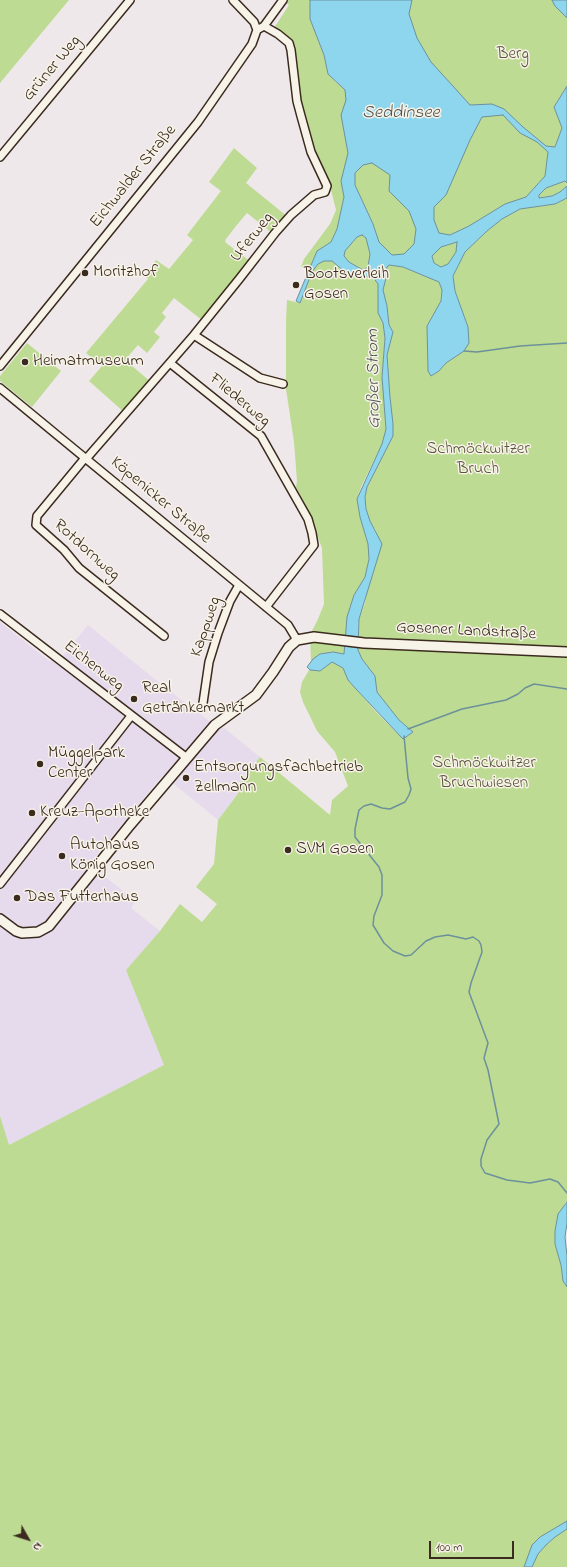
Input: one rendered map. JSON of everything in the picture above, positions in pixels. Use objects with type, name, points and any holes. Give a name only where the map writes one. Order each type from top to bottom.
[{"type":"main road","name":"Gosener Landstraße","points":[[297,640],[314,637],[337,641],[364,643],[567,652]]},
{"type":"main road","points":[[0,919],[16,931],[22,933],[38,932],[49,926],[100,862],[215,725],[256,695],[274,672],[289,647],[297,640]]},
{"type":"street","name":"Grüner Weg","points":[[0,157],[130,0]]},
{"type":"street","points":[[233,0],[254,22],[257,30],[264,26],[283,0]]},
{"type":"street","name":"Uferweg","points":[[86,459],[194,335],[291,215],[314,196],[325,192],[327,186],[311,152],[297,101],[291,50],[288,43],[278,34],[264,26]]},
{"type":"street","name":"Eichwalder Straße","points":[[0,366],[198,122],[252,44],[257,30]]},
{"type":"street","points":[[194,335],[260,378],[283,384]]},
{"type":"street","name":"Fliederweg","points":[[170,362],[261,436],[308,519],[314,544],[266,607]]},
{"type":"street","name":"Köpenicker Straße","points":[[0,388],[288,625],[297,640]]},
{"type":"street","name":"Rotdornweg","points":[[86,459],[37,516],[36,525],[64,550],[79,568],[164,636]]},
{"type":"street","name":"Kappweg","points":[[203,703],[208,667],[218,633],[230,601],[239,586]]},
{"type":"street","name":"Eichenweg","points":[[0,614],[187,758]]},
{"type":"street","points":[[0,884],[131,716]]},
{"type":"shaded area","points":[[0,622],[49,661],[63,656],[88,625],[162,685],[217,727],[224,728],[260,757],[237,787],[240,791],[218,820],[163,775],[89,864],[136,901],[131,908],[160,931],[126,970],[165,1065],[2,1149],[0,1145]]},
{"type":"green space","points":[[0,0],[69,0],[0,83]]},
{"type":"green space","points":[[285,0],[310,0],[310,19],[324,55],[328,74],[346,89],[358,146],[341,181],[344,197],[337,229],[331,242],[317,251],[309,270],[301,267],[304,259],[330,224],[336,210],[329,182],[319,163],[302,117],[291,43],[274,28],[289,5],[284,2]]},
{"type":"green space","name":"Berg","points":[[382,0],[567,0],[567,86],[554,107],[562,128],[555,147],[548,152],[545,176],[526,197],[505,204],[469,226],[394,261],[379,242],[373,224],[355,185],[355,173],[363,165]]},
{"type":"green space","points":[[234,148],[257,168],[246,183],[288,217],[272,233],[247,213],[236,226],[225,242],[251,262],[203,321],[174,298],[162,313],[166,317],[154,332],[160,337],[147,353],[138,345],[125,360],[151,382],[125,413],[89,381],[102,366],[86,353],[148,279],[145,276],[156,260],[169,269],[193,240],[187,235],[221,191],[209,182]]},
{"type":"green space","points":[[566,181],[567,186],[560,192],[552,196],[539,198],[539,195],[545,188]]},
{"type":"green space","points":[[567,198],[567,1201],[565,1203],[555,1244],[561,1265],[563,1281],[567,1287],[567,1521],[540,1537],[533,1545],[524,1567],[0,1567],[0,1116],[9,1145],[164,1065],[126,970],[160,931],[180,904],[202,922],[217,904],[196,887],[214,864],[218,820],[240,791],[237,787],[260,757],[330,815],[332,800],[348,786],[335,752],[317,731],[303,702],[300,692],[302,682],[309,670],[320,671],[332,662],[343,668],[348,680],[377,713],[403,739],[413,732],[399,720],[377,692],[375,676],[362,659],[358,650],[359,619],[365,603],[376,531],[370,521],[366,509],[365,497],[367,487],[393,436],[387,355],[393,332],[389,325],[387,306],[382,290],[386,278],[387,267],[389,265],[403,267],[439,282],[442,290],[441,301],[427,326],[428,371],[431,376],[439,371],[446,363],[464,351],[468,327],[455,291],[453,276],[465,252],[502,219],[520,209],[555,204]]},
{"type":"green space","points":[[362,235],[366,238],[370,254],[368,267],[363,270],[349,262],[344,257],[345,251],[357,237]]},
{"type":"green space","points":[[458,242],[456,252],[448,264],[441,267],[434,263],[432,256],[441,247]]},
{"type":"green space","points":[[324,261],[332,261],[345,272],[352,275],[373,277],[378,284],[378,313],[383,323],[385,338],[382,377],[386,429],[382,444],[361,487],[357,499],[360,517],[368,544],[369,558],[365,577],[354,595],[347,617],[344,654],[333,652],[320,654],[313,659],[311,663],[310,635],[324,604],[322,548],[306,506],[296,487],[297,481],[294,442],[286,389],[286,321],[287,300],[300,303],[312,272],[318,264]]},
{"type":"green space","points":[[27,343],[61,371],[32,407],[0,381],[0,376]]},
{"type":"green space","points":[[567,1529],[567,1567],[532,1567],[538,1554],[546,1545]]},
{"type":"water","name":"Seddinsee","points":[[310,0],[412,0],[409,14],[417,38],[431,62],[470,105],[492,104],[504,109],[546,146],[555,147],[562,128],[554,107],[567,86],[567,183],[565,181],[546,188],[539,195],[539,198],[552,196],[567,186],[567,198],[555,204],[520,209],[502,219],[465,252],[453,276],[455,291],[468,327],[469,343],[464,351],[446,363],[439,371],[431,376],[428,371],[427,326],[441,301],[442,290],[439,282],[403,267],[389,265],[387,267],[383,290],[387,306],[389,325],[393,332],[387,355],[393,436],[367,487],[365,497],[366,509],[370,521],[382,544],[359,619],[358,650],[362,659],[375,676],[377,692],[399,720],[413,732],[403,739],[348,680],[343,668],[332,662],[320,671],[310,670],[307,667],[313,659],[320,654],[333,652],[344,654],[347,617],[354,595],[365,577],[369,559],[368,544],[360,517],[357,499],[382,444],[386,429],[382,377],[385,338],[383,323],[378,313],[378,284],[373,277],[352,275],[345,272],[332,261],[324,261],[318,264],[312,272],[300,303],[296,301],[317,251],[331,242],[337,229],[344,197],[341,181],[348,153],[341,115],[346,100],[345,90],[328,74],[324,55],[310,19]],"holes":[[[503,115],[520,133],[537,142],[548,152],[545,176],[526,197],[505,204],[469,226],[450,235],[439,233],[434,220],[434,207],[446,195],[470,140],[482,117]],[[372,163],[390,175],[389,191],[409,211],[416,229],[414,244],[404,254],[392,255],[379,242],[373,224],[355,185],[355,173],[363,165]],[[362,235],[366,238],[370,254],[368,267],[363,270],[349,262],[344,256],[345,251],[357,237]],[[457,242],[456,252],[448,264],[441,267],[434,263],[432,256],[441,247]]]},
{"type":"water","points":[[552,0],[567,0],[567,18],[555,6]]},
{"type":"water","points":[[567,1202],[565,1237],[567,1256],[567,1287],[563,1281],[561,1265],[555,1244],[555,1231],[558,1214]]},
{"type":"water","points":[[567,1521],[567,1529],[546,1545],[538,1554],[532,1567],[524,1567],[532,1545],[540,1537]]},
{"type":"waterway","points":[[464,351],[477,352],[520,346],[567,343]]},
{"type":"waterway","points":[[408,729],[462,709],[506,700],[534,684],[567,689]]},
{"type":"waterway","name":"Großer Strom","points":[[404,736],[408,778],[411,789],[409,795],[405,802],[390,809],[371,804],[364,806],[359,810],[355,829],[355,837],[379,867],[382,875],[382,895],[374,916],[373,925],[384,943],[393,951],[405,956],[411,955],[426,941],[435,937],[448,935],[466,939],[473,937],[479,941],[482,952],[469,992],[488,1043],[484,1058],[488,1070],[499,1124],[487,1140],[481,1159],[481,1166],[485,1173],[507,1180],[530,1183],[550,1179],[558,1182],[567,1193]]},
{"type":"place","name":"Moritzhof","points":[[85,273]]},
{"type":"place","name":"Bootsverleih Gosen","points":[[296,285]]},
{"type":"place","name":"Heimatmuseum","points":[[25,362]]},
{"type":"place","name":"Real Getränkemarkt","points":[[134,699]]},
{"type":"place","name":"Müggelpark Center","points":[[40,764]]},
{"type":"place","name":"Entsorgungsfachbetrieb Zellmann","points":[[186,778]]},
{"type":"place","name":"Kreuz-Apotheke","points":[[32,813]]},
{"type":"place","name":"SVM Gosen","points":[[288,850]]},
{"type":"place","name":"Autohaus König Gosen","points":[[62,856]]},
{"type":"place","name":"Das Futterhaus","points":[[17,898]]},
{"type":"park label","name":"Schmöckwitzer Bruch","points":[[478,460]]},
{"type":"park label","name":"Schmöckwitzer Bruchwiesen","points":[[484,774]]}]
